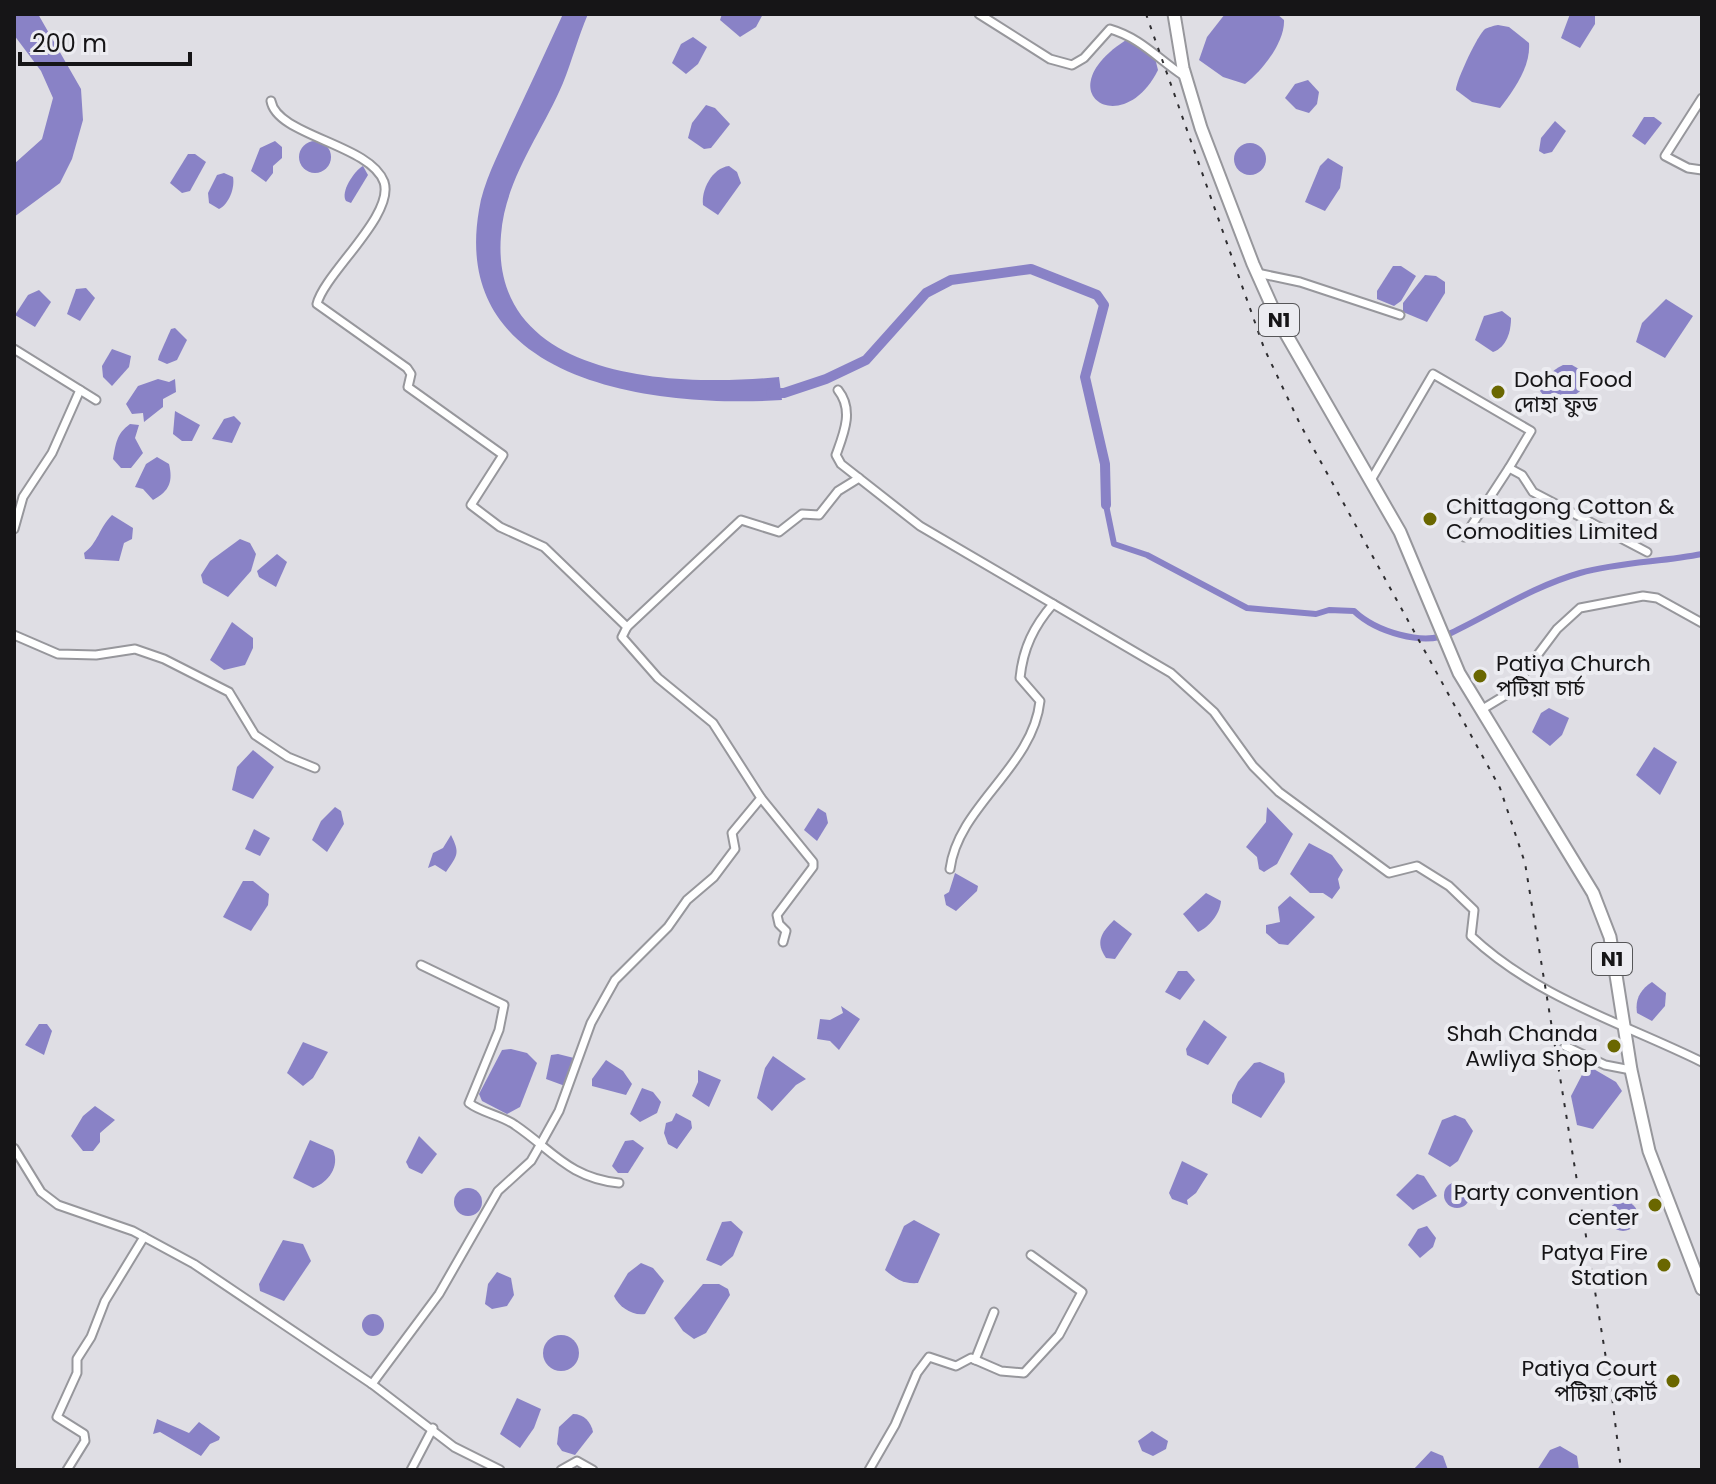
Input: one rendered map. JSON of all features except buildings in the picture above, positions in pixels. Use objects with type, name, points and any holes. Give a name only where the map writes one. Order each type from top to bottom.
[{"type":"highway","name":"N1","points":[[1174,14],[1186,78],[1201,128],[1257,273],[1308,374],[1400,532],[1452,658],[1593,893],[1610,937],[1631,1070],[1649,1151],[1702,1289]]},
{"type":"street","points":[[979,14],[1050,59],[1072,65],[1084,58],[1110,29],[1116,30],[1149,46],[1186,78]]},
{"type":"street","points":[[1702,98],[1665,156],[1688,168],[1702,170]]},
{"type":"street","points":[[271,101],[272,107],[289,122],[363,160],[383,179],[386,193],[357,249],[317,304],[407,368],[411,374],[408,387],[503,455],[471,505],[500,527],[544,547],[627,627]]},
{"type":"street","points":[[1257,273],[1300,282],[1400,315]]},
{"type":"street","points":[[14,349],[96,400]]},
{"type":"street","points":[[1371,480],[1433,374],[1531,431],[1464,537]]},
{"type":"street","points":[[14,529],[23,497],[52,453],[80,390]]},
{"type":"street","points":[[838,390],[848,406],[845,433],[836,455],[898,512],[1171,673],[1224,723],[1253,766],[1346,844],[1389,873],[1417,866],[1449,886],[1472,906],[1470,932],[1487,951],[1583,1010],[1702,1062]]},
{"type":"street","points":[[1509,468],[1522,475],[1533,492],[1647,552]]},
{"type":"street","points":[[783,942],[786,931],[779,924],[777,915],[813,862],[761,798],[713,723],[637,658],[622,637],[627,627],[741,520],[779,532],[802,514],[819,515],[838,491],[859,478]]},
{"type":"street","points":[[1481,710],[1509,693],[1557,629],[1580,608],[1643,596],[1657,598],[1702,623]]},
{"type":"street","points":[[950,869],[952,854],[1005,776],[1036,720],[1040,701],[1020,678],[1022,658],[1038,621],[1053,604]]},
{"type":"street","points":[[14,635],[58,654],[96,655],[135,649],[164,659],[229,692],[255,735],[288,757],[315,768]]},
{"type":"street","points":[[372,1384],[439,1294],[498,1191],[531,1161],[559,1111],[591,1023],[615,980],[668,927],[687,900],[714,877],[735,849],[732,833],[761,798]]},
{"type":"street","points":[[421,965],[504,1005],[499,1030],[469,1103],[514,1124],[539,1147],[584,1174],[601,1181],[619,1183]]},
{"type":"street","points":[[1565,1046],[1605,1065],[1631,1070]]},
{"type":"street","points":[[14,1148],[41,1192],[58,1205],[144,1237],[251,1299],[433,1428],[454,1447],[500,1470]]},
{"type":"street","points":[[67,1470],[85,1441],[84,1434],[57,1417],[77,1373],[77,1359],[91,1337],[105,1301],[144,1237]]},
{"type":"street","points":[[869,1470],[895,1425],[923,1362],[929,1357],[956,1366],[961,1361],[975,1360],[1001,1371],[1026,1372],[1071,1317],[1082,1292],[1031,1255]]},
{"type":"street","points":[[975,1360],[994,1312]]},
{"type":"street","points":[[411,1470],[433,1428]]},
{"type":"street","points":[[561,1470],[577,1461],[593,1470]]},
{"type":"shaded area","points":[[14,14],[38,14],[81,89],[83,120],[72,159],[60,183],[14,217],[14,164],[42,139],[53,98],[41,71],[14,35]]},
{"type":"shaded area","points":[[563,14],[588,14],[563,83],[509,195],[501,235],[505,283],[525,320],[557,347],[598,364],[643,375],[691,380],[779,377],[782,400],[678,398],[623,389],[572,373],[529,349],[496,314],[478,268],[481,200],[487,179]]},
{"type":"shaded area","points":[[722,14],[763,14],[756,27],[740,37],[720,20]]},
{"type":"shaded area","points":[[1225,14],[1277,14],[1284,20],[1281,37],[1271,55],[1245,84],[1223,77],[1199,60],[1207,37]]},
{"type":"shaded area","points":[[1570,14],[1595,15],[1595,24],[1580,48],[1561,38]]},
{"type":"shaded area","points":[[1498,25],[1509,27],[1529,43],[1524,69],[1500,108],[1472,102],[1456,90],[1472,49],[1482,33]]},
{"type":"shaded area","points":[[693,37],[707,47],[698,64],[686,74],[672,63],[681,44]]},
{"type":"shaded area","points":[[1126,40],[1135,40],[1155,58],[1158,70],[1143,92],[1126,103],[1111,106],[1098,102],[1091,91],[1092,77],[1103,59]]},
{"type":"shaded area","points":[[1308,80],[1319,92],[1317,104],[1309,113],[1296,109],[1285,98],[1295,84]]},
{"type":"shaded area","points":[[706,105],[715,108],[730,124],[711,148],[704,149],[688,138],[692,123]]},
{"type":"shaded area","points":[[1644,117],[1654,117],[1662,123],[1645,145],[1632,136]]},
{"type":"shaded area","points":[[1555,121],[1566,131],[1552,152],[1544,154],[1539,151],[1541,138]]},
{"type":"shaded area","points":[[275,141],[282,147],[282,158],[273,166],[273,173],[266,182],[251,171],[260,148]]},
{"type":"shaded area","points":[[315,141],[326,146],[331,157],[326,168],[315,173],[304,168],[299,157],[304,146]]},
{"type":"shaded area","points":[[1250,143],[1261,148],[1266,159],[1261,170],[1250,175],[1239,170],[1234,159],[1239,148]]},
{"type":"shaded area","points":[[188,154],[195,154],[206,162],[190,191],[182,193],[170,183]]},
{"type":"shaded area","points":[[1328,158],[1343,167],[1340,188],[1325,211],[1305,202],[1320,166]]},
{"type":"shaded area","points":[[363,166],[368,175],[351,203],[346,201],[349,182]]},
{"type":"shaded area","points":[[729,166],[737,172],[741,183],[718,215],[703,205],[704,193],[713,175]]},
{"type":"shaded area","points":[[224,173],[233,177],[233,186],[228,200],[219,209],[209,203],[208,193],[217,175]]},
{"type":"shaded area","points":[[1393,266],[1401,266],[1416,276],[1401,301],[1394,306],[1377,299],[1377,291]]},
{"type":"shaded area","points":[[1425,275],[1436,276],[1445,282],[1445,293],[1427,322],[1403,312],[1403,303]]},
{"type":"shaded area","points":[[86,288],[95,298],[80,321],[67,314],[76,289]]},
{"type":"shaded area","points":[[39,290],[51,302],[35,327],[15,315],[28,295]]},
{"type":"shaded area","points":[[1666,299],[1693,316],[1665,358],[1636,342],[1642,323]]},
{"type":"shaded area","points":[[1502,311],[1511,318],[1510,328],[1505,342],[1493,352],[1475,340],[1484,316]]},
{"type":"shaded area","points":[[175,328],[187,340],[177,360],[167,364],[158,360],[171,329]]},
{"type":"shaded area","points":[[112,349],[131,356],[129,367],[112,386],[103,377],[102,366]]},
{"type":"shaded area","points":[[1563,365],[1572,365],[1584,372],[1583,387],[1566,397],[1544,396],[1540,391],[1544,382]]},
{"type":"shaded area","points":[[158,379],[169,382],[175,379],[176,392],[163,399],[163,407],[144,422],[143,413],[132,414],[126,404],[138,386]]},
{"type":"shaded area","points":[[175,411],[200,425],[192,441],[182,441],[173,434]]},
{"type":"shaded area","points":[[234,416],[241,423],[232,443],[212,439],[224,419]]},
{"type":"shaded area","points":[[130,424],[139,425],[135,438],[143,453],[131,468],[121,468],[113,459],[115,449],[119,436]]},
{"type":"shaded area","points":[[157,457],[169,464],[171,476],[167,489],[153,500],[143,489],[135,487],[146,464]]},
{"type":"shaded area","points":[[112,515],[133,528],[132,539],[124,543],[119,561],[85,559],[84,553]]},
{"type":"shaded area","points":[[240,539],[250,543],[256,554],[251,571],[228,597],[203,583],[201,575],[210,561]]},
{"type":"shaded area","points":[[277,554],[287,562],[276,587],[259,577],[257,571]]},
{"type":"shaded area","points":[[232,622],[253,638],[253,648],[245,665],[224,670],[210,660]]},
{"type":"shaded area","points":[[1549,708],[1569,718],[1562,735],[1550,746],[1532,732],[1541,713]]},
{"type":"shaded area","points":[[1654,747],[1677,762],[1660,795],[1636,775]]},
{"type":"shaded area","points":[[253,750],[274,767],[253,799],[232,790],[237,767]]},
{"type":"shaded area","points":[[335,807],[341,811],[344,824],[327,852],[312,840],[321,821]]},
{"type":"shaded area","points":[[1267,807],[1293,834],[1277,864],[1264,872],[1259,869],[1257,857],[1246,847],[1266,822]]},
{"type":"shaded area","points":[[818,808],[826,813],[828,823],[817,841],[804,830]]},
{"type":"shaded area","points":[[254,829],[270,838],[260,856],[245,849]]},
{"type":"shaded area","points":[[451,835],[457,850],[446,872],[435,865],[428,868],[433,853],[443,848]]},
{"type":"shaded area","points":[[1309,843],[1332,855],[1343,870],[1338,879],[1340,888],[1332,899],[1323,893],[1310,893],[1290,874]]},
{"type":"shaded area","points":[[955,873],[978,886],[977,891],[956,911],[946,905],[944,895],[949,892]]},
{"type":"shaded area","points":[[243,881],[253,881],[269,894],[268,905],[251,931],[223,917]]},
{"type":"shaded area","points":[[1206,893],[1221,901],[1219,911],[1198,932],[1183,914]]},
{"type":"shaded area","points":[[1290,896],[1315,917],[1288,945],[1279,944],[1266,933],[1266,925],[1280,922],[1278,907]]},
{"type":"shaded area","points":[[1114,920],[1132,934],[1115,959],[1106,958],[1100,942]]},
{"type":"shaded area","points":[[1178,971],[1187,971],[1195,980],[1180,1000],[1165,992]]},
{"type":"shaded area","points":[[1652,982],[1666,993],[1665,1006],[1652,1021],[1637,1013],[1637,1003],[1644,988]]},
{"type":"shaded area","points":[[841,1006],[860,1019],[839,1050],[830,1041],[817,1039],[820,1019],[830,1020],[843,1013]]},
{"type":"shaded area","points":[[1204,1020],[1227,1037],[1208,1065],[1187,1055],[1186,1049]]},
{"type":"shaded area","points":[[39,1024],[47,1024],[52,1031],[44,1055],[25,1045]]},
{"type":"shaded area","points":[[303,1042],[328,1052],[313,1078],[303,1086],[287,1073]]},
{"type":"shaded area","points":[[502,1050],[527,1053],[537,1063],[520,1107],[507,1114],[482,1101],[479,1094]]},
{"type":"shaded area","points":[[551,1055],[574,1058],[565,1086],[546,1079]]},
{"type":"shaded area","points":[[773,1056],[806,1079],[796,1085],[772,1111],[757,1098],[765,1068]]},
{"type":"shaded area","points":[[606,1060],[623,1071],[632,1084],[626,1095],[592,1086],[592,1079]]},
{"type":"shaded area","points":[[1260,1062],[1284,1073],[1285,1082],[1261,1118],[1232,1103],[1238,1082],[1254,1063]]},
{"type":"shaded area","points":[[1592,1068],[1616,1082],[1622,1091],[1593,1129],[1577,1125],[1571,1096],[1584,1071]]},
{"type":"shaded area","points":[[698,1070],[721,1080],[709,1107],[692,1096],[698,1082]]},
{"type":"shaded area","points":[[642,1088],[653,1092],[661,1102],[657,1113],[640,1122],[630,1114]]},
{"type":"shaded area","points":[[95,1106],[115,1120],[100,1133],[100,1142],[93,1151],[83,1151],[71,1136],[83,1116]]},
{"type":"shaded area","points":[[676,1113],[691,1121],[692,1128],[677,1149],[668,1144],[664,1133],[666,1123],[672,1121]]},
{"type":"shaded area","points":[[1455,1115],[1465,1119],[1473,1131],[1458,1161],[1450,1167],[1428,1154],[1442,1120]]},
{"type":"shaded area","points":[[419,1136],[437,1154],[422,1174],[409,1168],[406,1162]]},
{"type":"shaded area","points":[[310,1140],[333,1150],[335,1156],[332,1173],[313,1188],[293,1178]]},
{"type":"shaded area","points":[[633,1140],[644,1148],[628,1173],[618,1173],[612,1166],[625,1141]]},
{"type":"shaded area","points":[[1182,1161],[1208,1174],[1196,1193],[1187,1200],[1188,1205],[1172,1199],[1169,1193]]},
{"type":"shaded area","points":[[1417,1174],[1424,1176],[1437,1196],[1413,1210],[1396,1195]]},
{"type":"shaded area","points":[[1457,1182],[1466,1186],[1470,1195],[1466,1204],[1457,1208],[1448,1204],[1444,1195],[1448,1186]]},
{"type":"shaded area","points":[[468,1188],[478,1192],[482,1202],[478,1212],[468,1216],[458,1212],[454,1202],[458,1192]]},
{"type":"shaded area","points":[[1623,1201],[1634,1205],[1638,1216],[1634,1227],[1623,1231],[1612,1227],[1608,1216],[1612,1205]]},
{"type":"shaded area","points":[[914,1220],[940,1234],[918,1283],[908,1283],[885,1270],[904,1226]]},
{"type":"shaded area","points":[[731,1221],[743,1232],[733,1256],[721,1266],[706,1260],[722,1222]]},
{"type":"shaded area","points":[[1427,1226],[1436,1238],[1433,1247],[1420,1258],[1408,1245],[1418,1229]]},
{"type":"shaded area","points":[[283,1240],[303,1244],[311,1261],[284,1301],[260,1291],[259,1284]]},
{"type":"shaded area","points":[[641,1263],[653,1268],[664,1281],[645,1314],[635,1314],[619,1304],[614,1296],[628,1273]]},
{"type":"shaded area","points":[[497,1272],[511,1278],[514,1295],[507,1306],[492,1309],[485,1304],[488,1284]]},
{"type":"shaded area","points":[[703,1284],[719,1284],[728,1289],[730,1295],[706,1333],[694,1339],[683,1331],[674,1318]]},
{"type":"shaded area","points":[[369,1314],[377,1314],[384,1325],[377,1336],[369,1336],[362,1329],[362,1321]]},
{"type":"shaded area","points":[[561,1335],[573,1341],[579,1353],[573,1365],[561,1371],[549,1365],[543,1353],[549,1341]]},
{"type":"shaded area","points":[[517,1398],[541,1409],[534,1428],[520,1448],[500,1434]]},
{"type":"shaded area","points":[[573,1414],[586,1419],[593,1432],[575,1455],[562,1451],[557,1444],[559,1427]]},
{"type":"shaded area","points":[[157,1419],[189,1433],[199,1422],[220,1437],[201,1456],[160,1432],[153,1434]]},
{"type":"shaded area","points":[[1152,1431],[1168,1441],[1166,1449],[1153,1456],[1142,1451],[1138,1441]]},
{"type":"shaded area","points":[[1560,1446],[1577,1456],[1579,1470],[1537,1470],[1550,1450]]},
{"type":"shaded area","points":[[1431,1451],[1443,1456],[1448,1470],[1413,1470]]},
{"type":"waterway","points":[[771,393],[784,393],[826,379],[866,360],[926,293],[951,280],[1031,269],[1097,295],[1104,305],[1085,377],[1105,464],[1106,505]]},
{"type":"waterway","points":[[1106,505],[1114,544],[1147,555],[1247,608],[1316,614],[1329,610],[1354,611],[1374,625],[1414,637],[1440,637],[1451,633],[1530,592],[1580,573],[1702,554]]},
{"type":"railway","points":[[1146,14],[1264,348],[1300,424],[1500,788],[1525,863],[1611,1389],[1621,1470]]},
{"type":"place","name":"Doha Food দোহা ফুড","points":[[1498,392]]},
{"type":"place","name":"Chittagong Cotton & Comodities Limited","points":[[1430,519]]},
{"type":"place","name":"Patiya Church পটিয়া চার্চ","points":[[1480,676]]},
{"type":"place","name":"Shah Chanda Awliya Shop","points":[[1614,1046]]},
{"type":"place","name":"Party convention center","points":[[1655,1205]]},
{"type":"place","name":"Patya Fire Station","points":[[1664,1265]]},
{"type":"place","name":"Patiya Court পটিয়া কোর্ট","points":[[1673,1381]]}]
